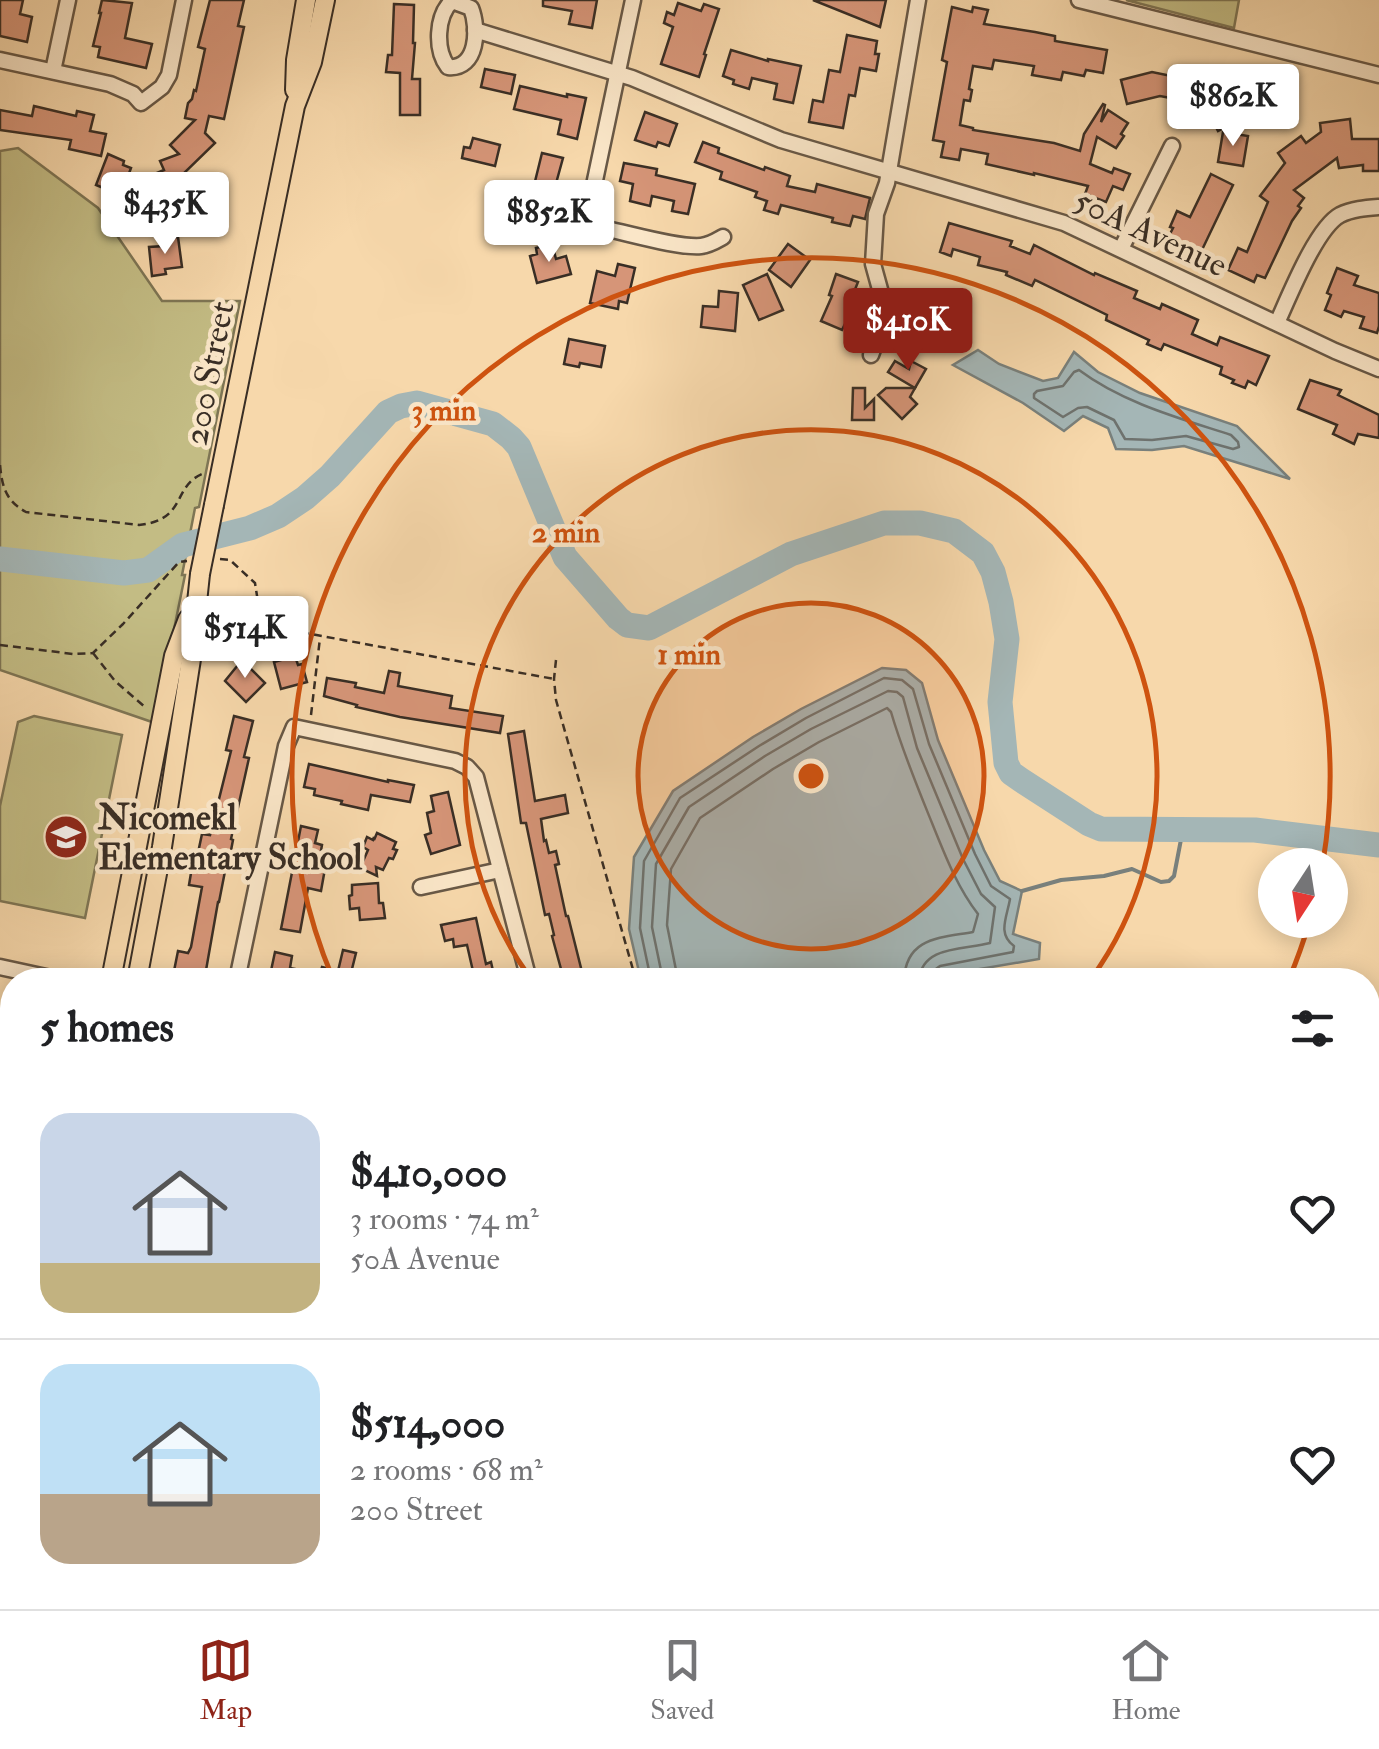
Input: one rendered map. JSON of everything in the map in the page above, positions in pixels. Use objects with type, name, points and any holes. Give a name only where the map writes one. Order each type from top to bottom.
[{"type":"main road","name":"200 Street","points":[[295,106],[296,60],[306,0]]},
{"type":"main road","name":"200 Street","points":[[139,968],[186,697],[201,565],[295,106],[312,62],[326,0]]},
{"type":"main road","name":"200 Street","points":[[113,968],[174,656],[196,595]]},
{"type":"street","points":[[54,71],[68,0]]},
{"type":"street","points":[[0,60],[122,88],[141,103],[162,87],[169,75],[184,0]]},
{"type":"street","points":[[633,0],[590,204],[590,220],[607,229],[687,245],[701,246],[723,237]]},
{"type":"street","points":[[871,356],[883,322],[873,264],[876,214],[889,171],[918,0]]},
{"type":"street","points":[[1079,0],[1379,75]]},
{"type":"street","name":"50A Avenue","points":[[476,30],[617,73],[781,140],[1064,223],[1379,369]]},
{"type":"street","points":[[1121,249],[1172,146]]},
{"type":"street","points":[[1277,323],[1320,235],[1338,216],[1379,207]]},
{"type":"street","points":[[240,968],[286,746],[294,727],[455,761],[467,767],[476,777],[526,968]]},
{"type":"street","points":[[421,887],[500,870]]},
{"type":"path","points":[[0,465],[4,492],[26,512],[125,524],[162,520],[175,509],[188,484],[202,474]]},
{"type":"path","points":[[0,645],[93,653],[179,562],[201,565],[230,560],[254,580],[260,617],[266,624],[554,679]]},
{"type":"path","points":[[213,609],[260,617]]},
{"type":"path","points":[[311,716],[320,636]]},
{"type":"path","points":[[93,653],[115,681],[155,714]]},
{"type":"path","points":[[556,660],[556,700],[633,968]]},
{"type":"shaded area","points":[[1126,0],[1239,0],[1234,28]]},
{"type":"shaded area","points":[[18,148],[98,208],[162,301],[240,301],[199,507],[195,508],[155,723],[0,670],[0,151]]},
{"type":"shaded area","points":[[34,716],[122,735],[85,918],[0,901],[0,806],[18,722]]},
{"type":"water","points":[[978,350],[999,364],[1043,381],[1058,378],[1074,352],[1098,372],[1140,393],[1237,426],[1290,479],[1184,446],[1116,449],[1108,428],[1083,416],[1064,431],[1023,403],[953,365]]},
{"type":"water","points":[[882,668],[906,670],[922,683],[938,740],[984,850],[1000,881],[1022,891],[1013,934],[1040,943],[1039,959],[986,968],[638,968],[629,929],[634,857],[673,791],[801,709]]},
{"type":"building","points":[[0,0],[23,0],[20,14],[32,17],[27,42],[0,36]]},
{"type":"building","points":[[102,0],[132,3],[125,38],[152,44],[146,68],[98,57],[100,47],[93,46]]},
{"type":"building","points":[[210,0],[244,0],[238,26],[244,27],[224,119],[209,116],[205,133],[215,143],[182,175],[188,190],[168,198],[157,173],[164,170],[160,161],[179,154],[170,145],[195,120],[185,118],[196,91],[205,49],[198,47]]},
{"type":"building","points":[[543,0],[597,0],[592,28],[569,24],[572,11],[543,6]]},
{"type":"building","points":[[813,0],[886,0],[880,27]]},
{"type":"building","points":[[678,3],[701,11],[704,4],[719,9],[699,77],[661,64],[673,27],[664,23],[667,12],[674,15]]},
{"type":"building","points":[[394,4],[414,5],[412,79],[420,79],[420,115],[400,115],[400,73],[386,72],[388,55],[392,55]]},
{"type":"building","points":[[952,7],[972,12],[973,7],[988,10],[984,24],[1107,50],[1103,73],[1086,70],[1084,76],[1063,72],[1061,80],[1032,75],[1034,66],[994,60],[992,69],[973,66],[970,101],[964,100],[960,125],[1080,151],[1084,134],[1103,104],[1101,122],[1108,110],[1128,123],[1116,148],[1097,137],[1090,164],[1112,173],[1114,168],[1130,174],[1123,190],[1113,186],[1106,202],[1085,194],[1088,186],[986,164],[988,154],[961,149],[959,160],[941,157],[944,142],[933,140]]},
{"type":"building","points":[[847,35],[877,41],[876,71],[860,68],[855,96],[849,95],[843,128],[809,122],[813,100],[823,102],[829,70],[840,72]]},
{"type":"building","points":[[731,50],[801,66],[793,103],[774,99],[777,84],[752,78],[749,89],[723,76]]},
{"type":"building","points":[[1183,68],[1196,71],[1194,81],[1201,82],[1197,103],[1160,96],[1127,104],[1121,80],[1152,72],[1181,78]]},
{"type":"building","points":[[485,69],[515,75],[511,94],[481,87]]},
{"type":"building","points":[[1232,83],[1249,114],[1218,131],[1202,100]]},
{"type":"building","points":[[520,86],[586,98],[577,139],[558,134],[561,120],[514,109]]},
{"type":"building","points":[[34,106],[76,116],[77,111],[94,115],[90,131],[106,134],[101,156],[69,149],[71,140],[0,130],[0,110],[32,116]]},
{"type":"building","points":[[645,112],[677,124],[669,146],[658,142],[656,147],[635,140]]},
{"type":"building","points":[[1350,119],[1352,139],[1379,139],[1379,171],[1363,171],[1363,165],[1339,168],[1337,158],[1294,190],[1304,198],[1298,206],[1301,208],[1265,278],[1257,275],[1254,282],[1228,270],[1238,248],[1247,252],[1268,202],[1260,196],[1285,163],[1278,153],[1301,136],[1306,143],[1321,132],[1320,123]]},
{"type":"building","points":[[1223,132],[1248,136],[1243,166],[1218,162]]},
{"type":"building","points":[[473,138],[500,145],[495,166],[462,158],[464,147],[470,148]]},
{"type":"building","points":[[703,142],[719,148],[718,153],[790,176],[787,186],[815,192],[817,184],[870,198],[865,219],[853,216],[850,226],[781,205],[778,214],[764,210],[767,201],[755,197],[757,192],[720,179],[722,172],[695,162]]},
{"type":"building","points":[[542,153],[563,158],[544,227],[525,222]]},
{"type":"building","points":[[108,154],[131,168],[121,195],[96,185]]},
{"type":"building","points":[[624,163],[657,169],[656,175],[695,184],[688,214],[672,211],[674,201],[652,196],[650,206],[630,201],[633,184],[620,181]]},
{"type":"building","points":[[1211,174],[1233,185],[1201,252],[1168,238],[1177,211],[1190,217]]},
{"type":"building","points":[[949,223],[1012,241],[1010,246],[1030,254],[1034,245],[1137,291],[1134,298],[1160,309],[1162,304],[1198,320],[1192,334],[1217,345],[1220,337],[1269,356],[1256,385],[1248,381],[1245,388],[1220,374],[1222,367],[1164,344],[1161,350],[1147,344],[1149,340],[1106,320],[1107,315],[1035,280],[1032,286],[1006,275],[1007,272],[978,265],[980,257],[953,249],[951,256],[940,252]]},
{"type":"building","points":[[178,237],[182,267],[152,276],[149,247],[164,246],[163,238]]},
{"type":"building","points":[[552,244],[556,259],[566,256],[571,274],[537,283],[530,256],[537,254],[536,248]]},
{"type":"building","points":[[788,244],[810,260],[791,287],[769,270]]},
{"type":"building","points":[[618,264],[635,268],[627,303],[619,301],[618,309],[590,303],[597,271],[615,276]]},
{"type":"building","points":[[1337,268],[1358,276],[1354,285],[1379,293],[1377,333],[1360,328],[1364,317],[1344,311],[1341,317],[1325,310]]},
{"type":"building","points":[[767,274],[783,310],[759,320],[743,285]]},
{"type":"building","points":[[836,274],[858,282],[854,292],[862,294],[856,311],[861,313],[855,326],[846,322],[842,330],[821,321]]},
{"type":"building","points":[[719,291],[738,293],[735,331],[701,327],[703,306],[718,307]]},
{"type":"building","points":[[929,301],[946,305],[934,351],[915,346],[917,337],[905,334],[913,305],[927,309]]},
{"type":"building","points":[[569,339],[605,346],[601,367],[564,364]]},
{"type":"building","points":[[895,361],[909,369],[911,361],[926,369],[915,388],[888,372]]},
{"type":"building","points":[[1310,380],[1341,390],[1338,395],[1379,415],[1379,438],[1358,434],[1354,444],[1333,434],[1337,425],[1298,409]]},
{"type":"building","points":[[853,388],[865,388],[865,408],[874,399],[874,420],[852,420]]},
{"type":"building","points":[[886,388],[915,388],[910,397],[917,404],[902,419],[878,395]]},
{"type":"building","points":[[295,656],[298,665],[302,664],[307,682],[281,689],[274,662]]},
{"type":"building","points":[[242,660],[265,683],[246,702],[225,681]]},
{"type":"building","points":[[389,671],[400,673],[398,686],[452,696],[450,708],[503,716],[500,733],[400,717],[324,696],[327,678],[384,693]]},
{"type":"building","points":[[234,716],[253,721],[206,968],[175,968],[178,951],[188,953],[191,947],[202,887],[189,885],[192,867],[202,834],[210,835],[231,751],[226,750]]},
{"type":"building","points":[[524,731],[535,801],[565,795],[568,813],[541,819],[549,853],[556,851],[559,864],[555,865],[581,968],[561,968],[526,823],[521,823],[508,734]]},
{"type":"building","points":[[309,764],[414,785],[410,802],[371,795],[368,810],[314,795],[315,789],[304,787]]},
{"type":"building","points":[[448,792],[460,845],[431,854],[425,835],[431,833],[427,813],[434,811],[431,796]]},
{"type":"building","points":[[301,826],[318,830],[315,843],[322,845],[319,862],[326,863],[321,891],[308,888],[300,932],[281,929]]},
{"type":"building","points":[[377,833],[396,842],[393,849],[397,850],[383,870],[376,867],[377,876],[360,868],[368,850],[363,847],[367,837],[374,840]]},
{"type":"building","points":[[378,883],[385,918],[360,920],[359,908],[350,909],[352,885]]},
{"type":"building","points":[[476,918],[486,964],[491,962],[492,968],[472,968],[467,945],[454,947],[453,939],[445,941],[441,925]]},
{"type":"building","points":[[343,950],[356,953],[352,968],[339,968]]},
{"type":"building","points":[[275,952],[292,956],[290,968],[272,968]]},
{"type":"waterway","points":[[0,559],[124,573],[148,570],[183,545],[250,528],[278,516],[330,476],[388,412],[417,403],[493,424],[511,438],[519,447],[565,557],[627,625],[649,628],[791,554],[884,523],[920,523],[954,531],[983,553],[1001,602],[1007,639],[1000,702],[1006,763],[1011,773],[1101,829],[1255,830],[1379,845]]},
{"type":"waterway","points":[[1022,891],[1061,880],[1132,869],[1161,882],[1169,881],[1174,876],[1183,829]]},
{"type":"place","name":"Nicomekl Elementary School","points":[[66,837]]}]
